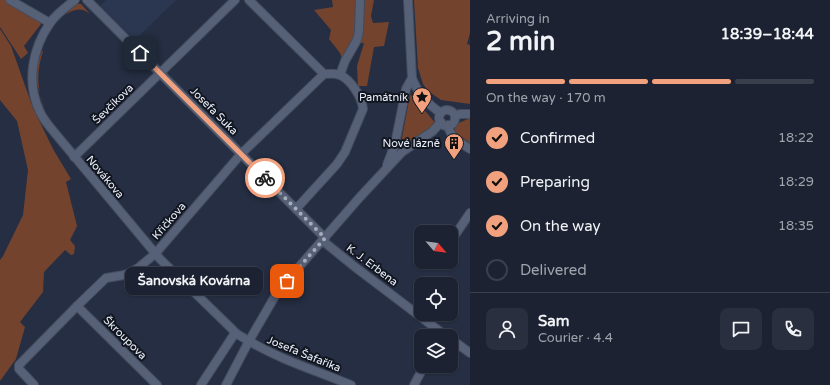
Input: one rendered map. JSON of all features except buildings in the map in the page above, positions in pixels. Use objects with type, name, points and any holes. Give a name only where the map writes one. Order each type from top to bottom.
[{"type":"street","points":[[10,0],[50,23]]},
{"type":"street","name":"Novákova","points":[[75,0],[50,23],[41,40],[32,68],[34,92],[40,112],[74,157],[156,254],[235,333],[249,341]]},
{"type":"street","name":"Josefa Suka","points":[[87,0],[296,209],[324,239]]},
{"type":"street","name":"Ševčíkova","points":[[74,157],[235,0]]},
{"type":"street","points":[[249,0],[324,74],[340,75],[346,79],[359,95],[362,102],[363,109],[338,164],[296,209]]},
{"type":"street","points":[[340,75],[345,61],[357,40],[359,31],[360,0]]},
{"type":"street","points":[[408,0],[412,78],[423,99],[441,113]]},
{"type":"street","name":"Křičkova","points":[[34,385],[21,372],[19,365],[106,278],[124,275],[131,272],[156,254],[241,154],[324,74]]},
{"type":"street","points":[[385,170],[395,144],[406,89],[412,78]]},
{"type":"street","points":[[441,113],[448,110],[455,116]]},
{"type":"street","points":[[441,113],[440,120],[445,124],[449,132],[454,138],[470,149]]},
{"type":"street","points":[[455,116],[470,114]]},
{"type":"street","points":[[226,385],[278,291],[402,152],[445,124],[452,123],[455,116]]},
{"type":"street","points":[[458,231],[470,213]]},
{"type":"street","name":"K. J. Erbena","points":[[324,239],[355,267],[434,329]]},
{"type":"street","name":"Škroupova","points":[[77,306],[157,385]]},
{"type":"street","points":[[201,385],[235,333]]},
{"type":"street","name":"Josefa Šafaříka","points":[[249,341],[284,359],[351,385]]},
{"type":"street","points":[[458,344],[470,353]]},
{"type":"street","points":[[414,385],[420,373]]},
{"type":"shaded area","points":[[0,0],[5,0],[39,19],[41,24],[24,46],[28,53],[21,59],[0,27]]},
{"type":"shaded area","points":[[106,0],[176,0],[135,40],[100,6]]},
{"type":"shaded area","points":[[332,0],[374,0],[371,16],[373,23],[389,22],[384,46],[374,47],[367,86],[358,86],[357,66],[364,43],[353,43],[343,62],[340,53],[329,39],[331,30],[314,10],[333,7]]},
{"type":"shaded area","points":[[414,0],[470,0],[470,33],[467,44],[470,45],[470,104],[441,100],[428,91],[423,84],[418,68]]},
{"type":"shaded area","points":[[76,4],[81,4],[90,14],[84,10],[78,10],[71,11],[65,15]]},
{"type":"shaded area","points":[[0,29],[11,46],[33,108],[53,149],[71,179],[66,182],[77,226],[70,240],[75,246],[74,254],[71,255],[65,250],[44,272],[43,292],[20,322],[25,327],[16,359],[0,381],[0,260],[23,215],[28,170],[17,121],[0,100]]},
{"type":"shaded area","points":[[43,51],[38,74],[41,95],[35,77],[35,70]]},
{"type":"shaded area","points":[[410,95],[413,96],[436,124],[402,145],[401,143]]},
{"type":"shaded area","points":[[470,118],[470,143],[455,132],[455,127],[459,123]]},
{"type":"way so far","points":[[265,178],[325,238],[287,281]]},
{"type":"place","name":"Památník","points":[[422,114]]},
{"type":"place","name":"Nové lázně","points":[[454,160]]},
{"type":"place","name":"Šanovská Kovárna","points":[[287,281]]},
{"type":"route","points":[[140,53],[265,178]]}]
